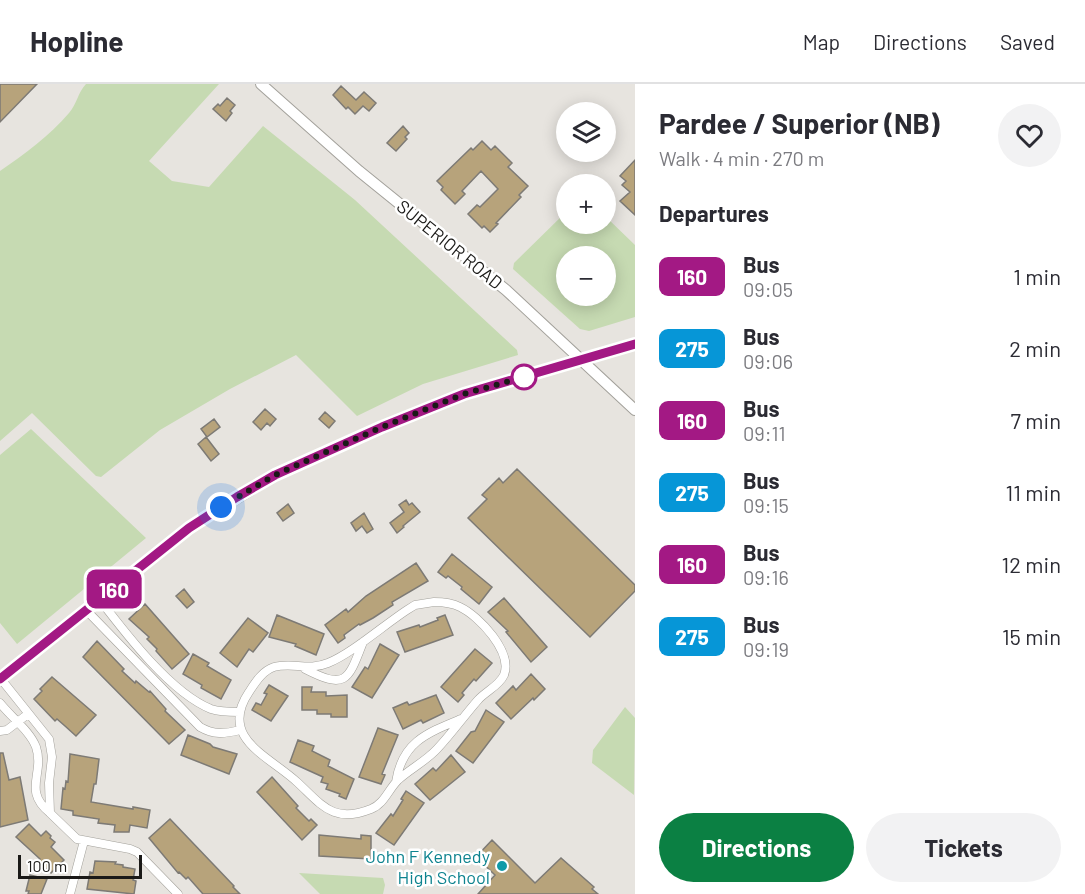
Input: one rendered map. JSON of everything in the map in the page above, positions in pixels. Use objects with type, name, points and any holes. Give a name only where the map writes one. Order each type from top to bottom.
[{"type":"main road","name":"SUPERIOR ROAD","points":[[261,84],[352,164],[506,290],[635,410]]},
{"type":"main road","points":[[0,679],[189,528],[275,475],[439,403],[635,344]]},
{"type":"street","points":[[100,600],[146,656],[183,692],[212,709],[239,712]]},
{"type":"street","points":[[422,603],[448,603],[471,614],[502,651],[506,666],[499,683],[480,698],[436,750],[396,782],[375,808],[348,815],[335,813],[318,803],[287,773],[249,744],[240,730],[239,712],[244,699],[256,681],[268,670],[283,666],[301,667],[310,668],[331,662],[407,610],[422,603]]},
{"type":"street","points":[[86,610],[200,727],[215,734],[240,730]]},
{"type":"street","points":[[301,667],[330,681],[344,678],[352,669],[363,640]]},
{"type":"street","points":[[0,679],[49,739],[52,757],[49,783],[50,813]]},
{"type":"street","points":[[0,703],[34,743],[38,758],[35,791],[40,804],[71,836],[137,852],[178,894]]},
{"type":"street","points":[[0,731],[7,730],[28,714]]},
{"type":"street","points":[[396,782],[401,762],[410,747],[431,732],[463,718]]},
{"type":"street","points":[[38,758],[52,757]]},
{"type":"street","points":[[70,894],[84,841]]},
{"type":"green space","points":[[86,84],[219,84],[149,161],[172,181],[209,187],[263,126],[355,200],[517,350],[518,355],[423,384],[357,416],[296,355],[230,389],[160,430],[101,477],[96,476],[32,413],[0,441],[0,171],[19,158],[61,121],[72,109]]},
{"type":"green space","points":[[556,222],[556,234],[616,234],[616,227],[635,245],[635,317],[589,331],[580,329],[513,269],[514,263]]},
{"type":"green space","points":[[31,429],[146,538],[17,644],[0,623],[0,455]]},
{"type":"green space","points":[[625,707],[635,718],[634,795],[592,763],[593,750]]},
{"type":"green space","points":[[299,873],[383,878],[385,885],[383,894],[320,894]]},
{"type":"building","points":[[0,84],[37,84],[0,122]]},
{"type":"building","points":[[341,86],[356,100],[364,92],[376,103],[369,111],[363,106],[355,114],[348,107],[346,109],[333,95]]},
{"type":"building","points":[[227,98],[235,105],[226,121],[213,109],[218,104],[220,106]]},
{"type":"building","points":[[403,126],[409,133],[405,137],[407,139],[396,151],[387,143]]},
{"type":"building","points":[[482,141],[491,150],[495,146],[512,163],[508,167],[528,186],[490,232],[484,226],[482,228],[468,214],[477,205],[480,207],[498,189],[481,171],[462,191],[465,194],[455,204],[441,190],[443,187],[437,181],[471,148],[473,150]]},
{"type":"building","points":[[635,160],[635,215],[620,201],[630,192],[622,185],[626,181],[620,176]]},
{"type":"building","points":[[265,409],[276,419],[270,426],[267,423],[261,430],[253,422]]},
{"type":"building","points":[[325,412],[335,421],[329,428],[319,419]]},
{"type":"building","points":[[214,419],[220,427],[207,437],[201,429]]},
{"type":"building","points":[[206,437],[219,454],[211,461],[198,444]]},
{"type":"building","points":[[517,469],[635,585],[635,591],[590,637],[468,518],[487,499],[482,495],[499,478],[503,483]]},
{"type":"building","points":[[406,500],[409,505],[412,503],[420,512],[397,533],[390,523],[404,512],[399,505]]},
{"type":"building","points":[[288,504],[294,513],[283,521],[277,513]]},
{"type":"building","points":[[364,513],[373,529],[367,533],[362,526],[356,531],[351,523]]},
{"type":"building","points":[[452,554],[492,587],[479,604],[448,576],[446,578],[438,572]]},
{"type":"building","points":[[416,563],[428,581],[392,602],[393,605],[373,618],[359,624],[344,635],[345,638],[338,643],[325,625],[346,609],[348,612],[366,596]]},
{"type":"building","points":[[184,589],[194,602],[187,608],[176,596]]},
{"type":"building","points":[[504,598],[547,647],[531,662],[506,632],[508,631],[488,612]]},
{"type":"building","points":[[145,604],[189,654],[172,669],[147,639],[149,637],[129,619]]},
{"type":"building","points":[[277,615],[324,634],[316,655],[295,646],[296,644],[269,637]]},
{"type":"building","points":[[445,615],[453,635],[405,652],[397,632],[419,625],[420,627]]},
{"type":"building","points":[[248,618],[268,633],[253,652],[249,649],[237,667],[220,653]]},
{"type":"building","points":[[97,641],[124,669],[122,671],[135,683],[136,681],[150,691],[166,709],[165,711],[185,730],[169,744],[83,657]]},
{"type":"building","points":[[380,644],[399,655],[372,698],[352,687],[365,667],[368,669]]},
{"type":"building","points":[[475,649],[492,663],[476,681],[474,679],[462,693],[464,695],[458,702],[441,687]]},
{"type":"building","points":[[193,654],[209,663],[207,666],[231,680],[221,699],[201,688],[202,685],[183,674]]},
{"type":"building","points":[[531,674],[545,689],[511,719],[496,703],[513,686],[516,690]]},
{"type":"building","points":[[52,677],[96,715],[76,736],[57,719],[55,721],[34,699]]},
{"type":"building","points":[[269,685],[288,696],[271,721],[252,710],[256,703],[261,705]]},
{"type":"building","points":[[302,687],[312,687],[311,692],[326,692],[326,696],[347,695],[347,717],[331,717],[331,714],[317,714],[317,710],[302,710]]},
{"type":"building","points":[[436,695],[444,713],[423,723],[421,720],[403,729],[393,708]]},
{"type":"building","points":[[486,710],[504,722],[473,763],[456,751],[471,732],[475,731]]},
{"type":"building","points":[[378,728],[398,735],[382,774],[385,775],[381,784],[359,777]]},
{"type":"building","points":[[188,735],[213,747],[237,754],[229,774],[181,755]]},
{"type":"building","points":[[298,740],[314,746],[312,751],[330,760],[328,766],[354,779],[346,799],[326,789],[328,784],[321,782],[323,777],[290,762]]},
{"type":"building","points":[[0,753],[3,753],[9,780],[20,777],[28,820],[0,827]]},
{"type":"building","points":[[70,754],[99,759],[91,802],[150,810],[147,828],[130,825],[129,832],[114,832],[115,825],[98,823],[99,819],[73,815],[73,811],[61,809],[63,788],[65,789],[66,781],[68,782]]},
{"type":"building","points":[[451,755],[465,772],[430,800],[415,784],[433,768],[436,771]]},
{"type":"building","points":[[272,777],[298,806],[296,808],[309,821],[311,819],[317,825],[302,840],[257,792]]},
{"type":"building","points":[[406,791],[424,803],[394,845],[376,833],[391,814],[393,816]]},
{"type":"building","points":[[170,819],[240,894],[203,894],[188,877],[186,879],[178,873],[149,838]]},
{"type":"building","points":[[29,824],[41,836],[46,831],[51,836],[50,838],[55,842],[51,847],[64,860],[51,873],[38,861],[40,859],[16,837]]},
{"type":"building","points":[[319,835],[361,839],[361,835],[371,836],[371,859],[319,856]]},
{"type":"building","name":"John F Kennedy High School","points":[[492,840],[535,883],[561,858],[594,887],[592,889],[598,894],[478,894],[495,875],[476,857]]},
{"type":"building","points":[[95,861],[116,862],[115,864],[123,865],[123,867],[135,869],[134,894],[87,889]]},
{"type":"building","points":[[30,875],[47,879],[41,894],[28,894],[29,891],[26,891]]},
{"type":"bus line","name":"160","points":[[0,679],[189,528],[275,475],[307,459],[464,394],[635,344]]},
{"type":"place","name":"John F Kennedy High School","points":[[502,866]]},
{"type":"route","points":[[221,507],[307,459],[424,409],[464,394],[527,376],[524,377]]}]
